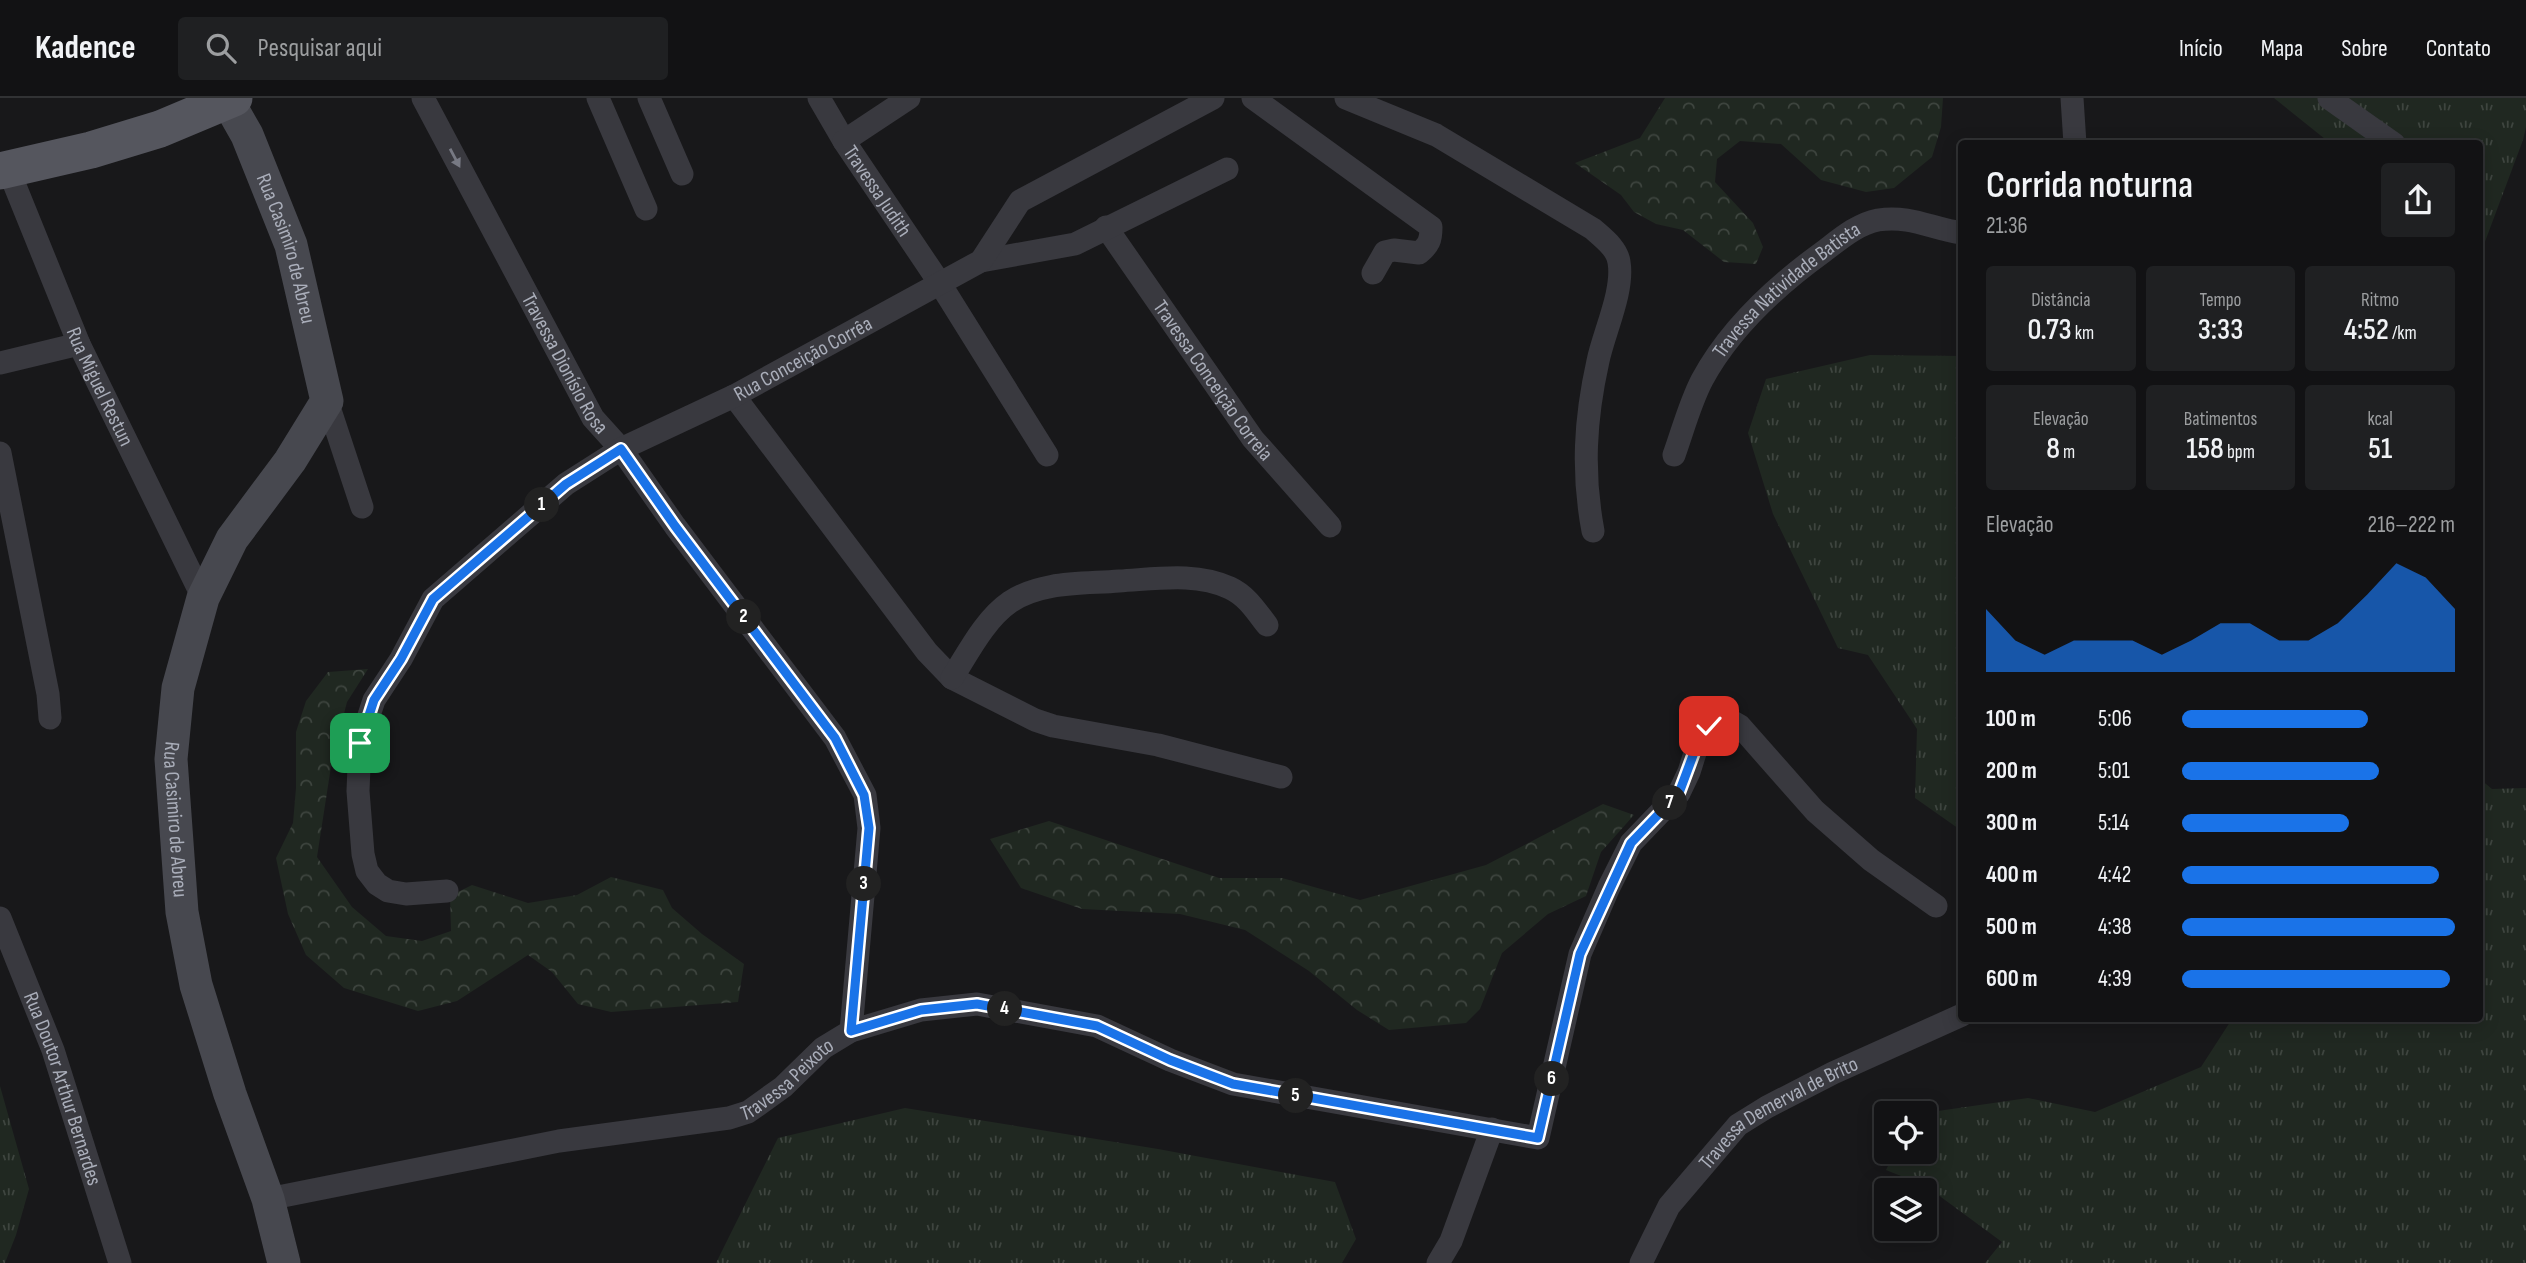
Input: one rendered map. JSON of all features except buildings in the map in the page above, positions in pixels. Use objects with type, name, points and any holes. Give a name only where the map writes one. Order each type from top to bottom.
[{"type":"main road","points":[[5,171],[92,150],[148,132],[229,99]]},
{"type":"street","name":"Travessa Dionísio Rosa","points":[[423,98],[593,418],[621,449],[675,526],[835,738],[864,795],[869,828],[851,1031]]},
{"type":"street","points":[[598,98],[646,209]]},
{"type":"street","points":[[649,98],[682,174]]},
{"type":"street","name":"Travessa Judith","points":[[820,98],[844,141],[939,282],[1046,454]]},
{"type":"street","points":[[844,141],[909,98]]},
{"type":"street","points":[[981,261],[1020,201],[1213,98]]},
{"type":"street","points":[[1253,98],[1431,227],[1431,239],[1427,247],[1419,253],[1394,250],[1385,252],[1373,273]]},
{"type":"street","points":[[1348,98],[1436,135],[1593,229],[1612,247],[1619,258],[1620,271],[1615,298],[1598,358],[1589,405],[1586,494],[1593,531]]},
{"type":"street","points":[[2072,98],[2075,140]]},
{"type":"street","points":[[2329,98],[2388,140]]},
{"type":"street","name":"Rua Casimiro de Abreu","points":[[229,99],[247,135],[291,245],[327,401],[362,507]]},
{"type":"street","name":"Rua Conceição Corrêa","points":[[447,891],[406,894],[388,891],[377,884],[367,871],[363,854],[358,791],[360,743],[374,700],[401,659],[433,599],[566,484],[621,449],[734,396],[981,261],[1075,244],[1227,169]]},
{"type":"street","name":"Rua Miguel Restun","points":[[5,171],[79,344],[202,598]]},
{"type":"street","name":"Travessa Natividade Batista","points":[[1674,455],[1702,380],[1726,343],[1757,307],[1795,272],[1855,228],[1877,220],[1922,222],[1958,232]]},
{"type":"street","name":"Travessa Conceição Correia","points":[[1106,227],[1253,439],[1331,526]]},
{"type":"street","points":[[0,363],[79,344]]},
{"type":"street","points":[[734,396],[927,652],[952,678],[1035,720],[1053,726],[1158,745],[1281,777]]},
{"type":"street","name":"Rua Casimiro de Abreu","points":[[284,1263],[268,1199],[230,1094],[196,985],[182,912],[170,758],[178,688],[202,598],[232,539],[290,461],[327,401]]},
{"type":"street","points":[[0,453],[48,694],[50,718]]},
{"type":"street","points":[[952,678],[987,625],[1009,603],[1028,593],[1059,585],[1169,577],[1202,579],[1242,594],[1267,625]]},
{"type":"street","name":"Travessa Peixoto","points":[[268,1199],[559,1141],[729,1118],[748,1112],[783,1087],[822,1048],[851,1031],[921,1010],[977,1004],[1097,1026],[1170,1060],[1233,1084],[1538,1138],[1580,954],[1631,843],[1679,793],[1701,734],[1709,726],[1733,722],[1740,726],[1815,811],[1871,860],[1936,906]]},
{"type":"street","name":"Rua Doutor Arthur Bernardes","points":[[0,918],[54,1050],[120,1263]]},
{"type":"street","name":"Travessa Demerval de Brito","points":[[1641,1263],[1669,1206],[1738,1125],[1833,1073],[1958,1017]]},
{"type":"street","points":[[1438,1263],[1451,1241],[1492,1129]]},
{"type":"green space","points":[[1665,98],[1943,98],[1941,127],[1932,157],[1894,188],[1866,192],[1821,180],[1781,144],[1740,141],[1717,159],[1715,182],[1753,223],[1763,247],[1756,264],[1724,262],[1683,230],[1656,224],[1634,212],[1621,195],[1575,163],[1640,138]]},
{"type":"green space","points":[[2274,98],[2526,98],[2523,140],[2483,247],[2483,140],[2326,140]]},
{"type":"green space","points":[[1870,355],[1958,356],[1958,828],[1915,798],[1917,729],[1868,655],[1838,648],[1773,514],[1748,433],[1766,379]]},
{"type":"green space","points":[[368,669],[347,702],[332,760],[317,857],[352,907],[386,936],[422,941],[451,931],[450,896],[472,885],[528,903],[577,895],[611,877],[663,890],[672,908],[702,934],[744,964],[738,1002],[611,1012],[578,1004],[552,972],[528,955],[457,1001],[418,1011],[344,988],[306,955],[288,914],[276,858],[293,823],[296,732],[306,701],[328,672]]},
{"type":"green space","points":[[2483,782],[2492,789],[2526,788],[2526,1263],[1985,1263],[2002,1242],[1937,1194],[1937,1178],[1906,1178],[1886,1170],[1889,1164],[1937,1164],[1937,1111],[2028,1098],[2095,1112],[2201,1067],[2230,1022],[2483,1022]]},
{"type":"green space","points":[[1603,804],[1634,815],[1601,852],[1586,896],[1548,914],[1502,953],[1480,1009],[1466,1023],[1389,1030],[1357,1010],[1309,971],[1245,930],[1180,914],[1082,909],[1021,888],[990,839],[1049,821],[1219,878],[1282,878],[1360,900],[1486,865]]},
{"type":"green space","points":[[0,1086],[29,1189],[5,1263],[0,1263]]},
{"type":"green space","points":[[905,1108],[1158,1149],[1335,1182],[1356,1239],[1342,1263],[716,1263],[778,1138]]},
{"type":"route","points":[[360,743],[374,700],[401,659],[433,599],[566,484],[621,449],[675,526],[835,738],[864,795],[869,828],[851,1031],[921,1010],[977,1004],[1097,1026],[1170,1060],[1233,1084],[1538,1138],[1580,954],[1631,843],[1679,793],[1701,734],[1709,726]]}]
